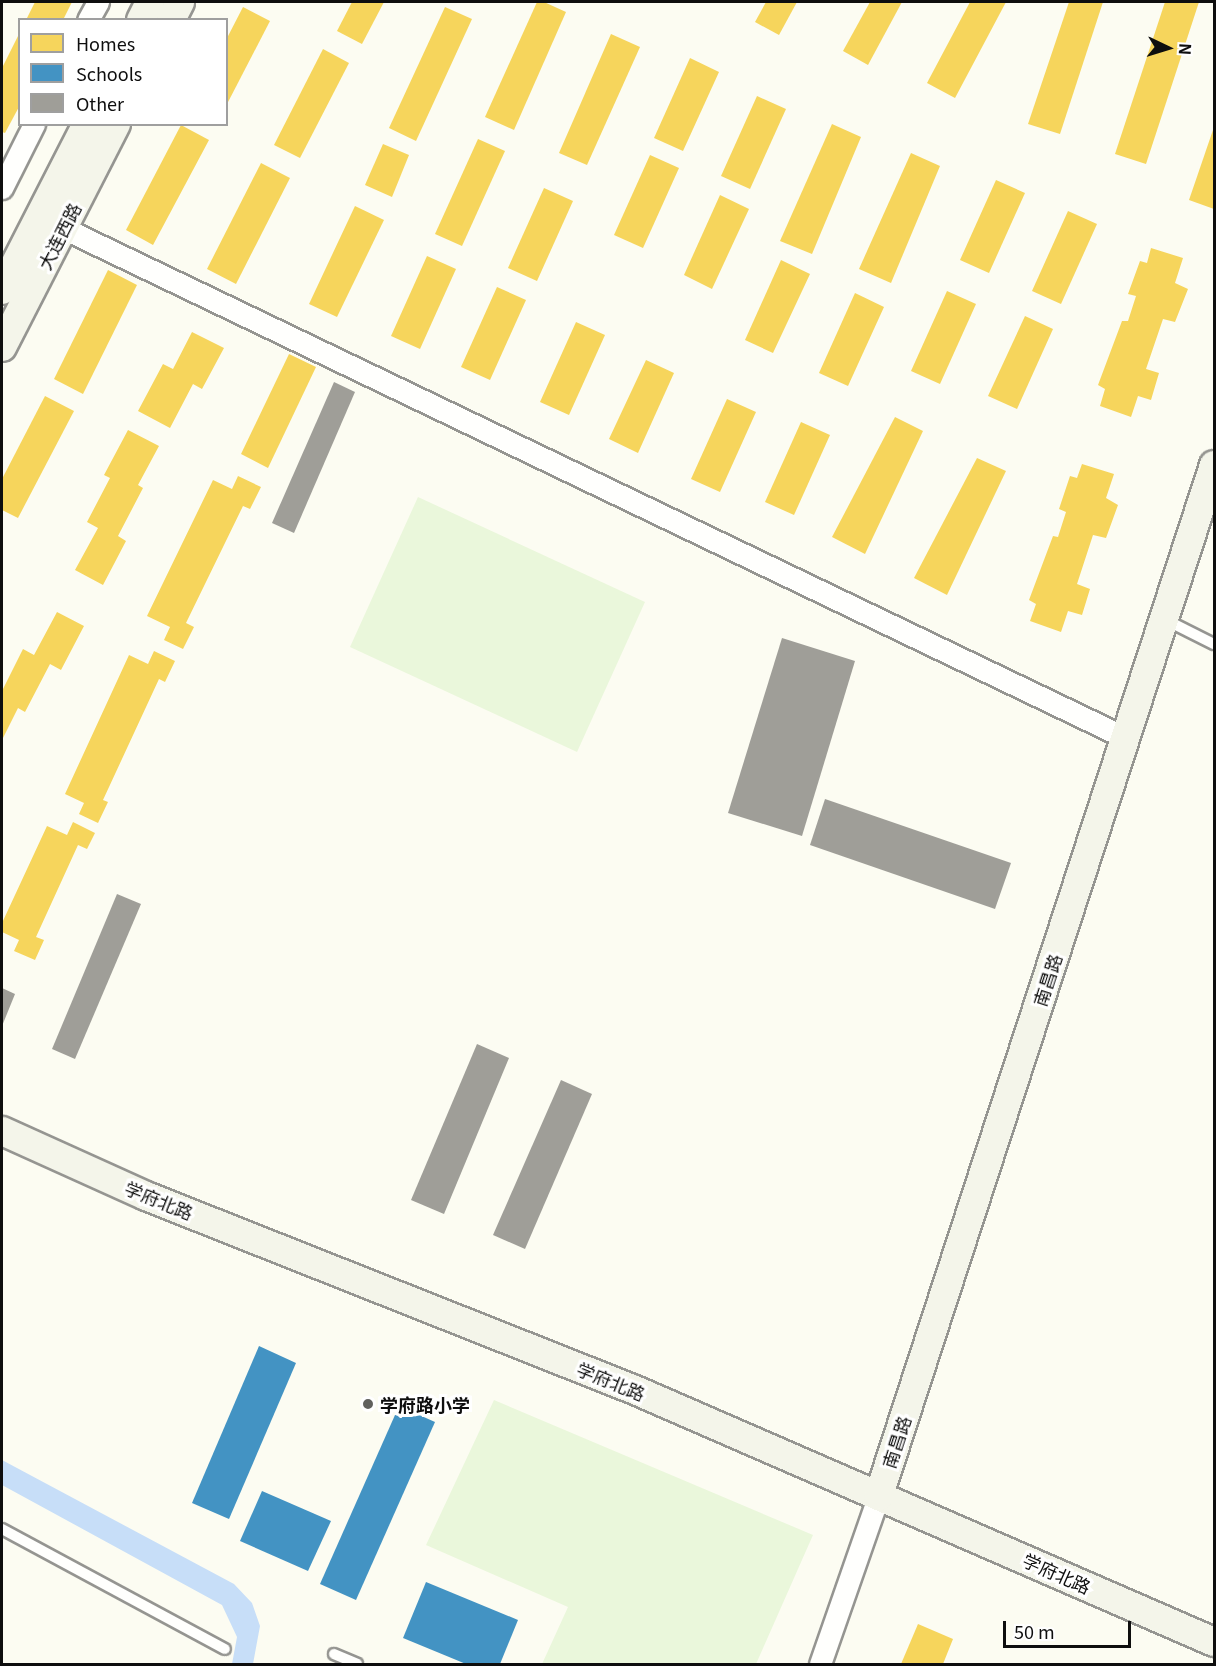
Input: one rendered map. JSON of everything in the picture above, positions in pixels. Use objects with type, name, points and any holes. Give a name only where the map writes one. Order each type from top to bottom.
[{"type":"street","points":[[89,18],[98,2]]},
{"type":"street","points":[[142,18],[150,2]]},
{"type":"street","points":[[172,18],[180,2]]},
{"type":"street","points":[[2,188],[33,126]]},
{"type":"street","name":"大连西路","points":[[2,290],[86,126]]},
{"type":"street","name":"大连西路","points":[[2,347],[115,126]]},
{"type":"street","points":[[63,228],[1126,738]]},
{"type":"street","name":"南昌路","points":[[879,1495],[1215,465]]},
{"type":"street","name":"学府北路","points":[[2,1131],[146,1196],[635,1390],[1215,1642]]},
{"type":"street","points":[[820,1665],[879,1495]]},
{"type":"lane","points":[[1164,619],[1215,644]]},
{"type":"lane","points":[[2,1529],[225,1649]]},
{"type":"lane","points":[[334,1654],[357,1665]]},
{"type":"green space","points":[[418,497],[645,602],[577,752],[350,647]]},
{"type":"green space","points":[[494,1400],[813,1535],[756,1664],[542,1664],[568,1607],[426,1545]]},
{"type":"water","points":[[2,1460],[234,1584],[252,1603],[260,1626],[253,1664],[232,1664],[237,1637],[222,1605],[2,1485]]},
{"type":"building: Homes","points":[[35,2],[72,2],[64,18],[27,18]]},
{"type":"building: Homes","points":[[352,2],[384,2],[362,44],[337,31]]},
{"type":"building: Homes","points":[[537,2],[544,2],[566,12],[514,130],[485,117]]},
{"type":"building: Homes","points":[[766,2],[797,2],[779,35],[755,22]]},
{"type":"building: Homes","points":[[870,2],[902,2],[868,65],[843,51]]},
{"type":"building: Homes","points":[[970,2],[1006,2],[955,98],[927,83]]},
{"type":"building: Homes","points":[[1069,2],[1103,2],[1060,134],[1028,124]]},
{"type":"building: Homes","points":[[1165,2],[1199,2],[1146,164],[1115,154]]},
{"type":"building: Homes","points":[[243,7],[270,21],[228,102],[228,36]]},
{"type":"building: Homes","points":[[445,7],[472,19],[416,141],[389,128]]},
{"type":"building: Homes","points":[[611,34],[640,47],[587,165],[559,153]]},
{"type":"building: Homes","points":[[18,36],[18,109],[5,133],[2,132],[2,68]]},
{"type":"building: Homes","points":[[323,49],[349,63],[300,158],[274,145]]},
{"type":"building: Homes","points":[[690,58],[719,72],[683,151],[654,138]]},
{"type":"building: Homes","points":[[757,96],[786,109],[750,189],[721,176]]},
{"type":"building: Homes","points":[[832,124],[861,137],[812,254],[780,241]]},
{"type":"building: Homes","points":[[180,126],[209,140],[153,245],[126,230]]},
{"type":"building: Homes","points":[[1214,127],[1214,209],[1189,200]]},
{"type":"building: Homes","points":[[478,139],[505,151],[462,246],[435,234]]},
{"type":"building: Homes","points":[[383,144],[409,155],[392,197],[365,185]]},
{"type":"building: Homes","points":[[911,153],[940,166],[891,283],[859,269]]},
{"type":"building: Homes","points":[[650,155],[679,168],[643,248],[614,235]]},
{"type":"building: Homes","points":[[261,163],[290,178],[236,284],[207,269]]},
{"type":"building: Homes","points":[[996,180],[1025,193],[989,273],[960,260]]},
{"type":"building: Homes","points":[[544,188],[573,201],[537,281],[508,268]]},
{"type":"building: Homes","points":[[720,195],[749,209],[712,289],[684,275]]},
{"type":"building: Homes","points":[[355,206],[384,220],[337,317],[309,304]]},
{"type":"building: Homes","points":[[1068,211],[1097,224],[1061,304],[1032,291]]},
{"type":"building: Homes","points":[[1151,248],[1183,258],[1175,283],[1188,289],[1175,322],[1163,319],[1146,369],[1159,373],[1151,400],[1138,396],[1131,417],[1100,406],[1105,389],[1098,385],[1122,321],[1128,321],[1136,296],[1128,294],[1140,261],[1147,263]]},
{"type":"building: Homes","points":[[427,256],[456,269],[420,349],[391,336]]},
{"type":"building: Homes","points":[[781,260],[810,274],[773,353],[745,340]]},
{"type":"building: Homes","points":[[108,270],[137,285],[83,394],[54,379]]},
{"type":"building: Homes","points":[[497,287],[526,300],[490,380],[461,367]]},
{"type":"building: Homes","points":[[947,291],[976,304],[940,384],[911,371]]},
{"type":"building: Homes","points":[[855,293],[884,307],[848,386],[819,373]]},
{"type":"building: Homes","points":[[1025,316],[1053,329],[1017,409],[988,396]]},
{"type":"building: Homes","points":[[576,322],[605,335],[569,415],[540,402]]},
{"type":"building: Homes","points":[[192,332],[224,348],[202,389],[193,384],[170,428],[138,411],[163,364],[173,369]]},
{"type":"building: Homes","points":[[289,354],[316,367],[268,468],[241,454]]},
{"type":"building: Homes","points":[[646,360],[674,373],[638,453],[609,439]]},
{"type":"building: Homes","points":[[45,396],[74,411],[18,518],[2,510],[2,479]]},
{"type":"building: Homes","points":[[727,399],[756,412],[720,492],[691,479]]},
{"type":"building: Homes","points":[[895,417],[923,431],[865,554],[832,537]]},
{"type":"building: Homes","points":[[801,422],[830,435],[794,515],[765,502]]},
{"type":"building: Homes","points":[[128,430],[159,446],[138,485],[143,488],[118,536],[126,541],[103,585],[75,570],[98,528],[87,522],[110,478],[104,475]]},
{"type":"building: Homes","points":[[977,458],[1006,471],[947,595],[914,578]]},
{"type":"building: Homes","points":[[1082,464],[1114,474],[1106,498],[1118,505],[1106,538],[1093,535],[1077,584],[1090,589],[1082,615],[1068,611],[1061,632],[1030,621],[1036,604],[1029,600],[1053,536],[1058,537],[1066,512],[1059,509],[1070,476],[1077,478]]},
{"type":"building: Homes","points":[[238,476],[261,487],[250,509],[243,506],[186,623],[194,627],[183,649],[164,640],[170,627],[147,616],[213,480],[232,489]]},
{"type":"building: Homes","points":[[57,612],[84,626],[61,670],[50,664],[25,712],[18,708],[2,740],[2,691],[23,649],[34,655]]},
{"type":"building: Homes","points":[[154,651],[175,661],[165,682],[159,679],[103,800],[108,802],[98,823],[79,814],[84,803],[65,794],[129,655],[148,664]]},
{"type":"building: Homes","points":[[73,822],[95,833],[87,849],[78,845],[36,937],[44,940],[35,960],[14,951],[19,940],[2,932],[2,923],[47,826],[67,835]]},
{"type":"building: Homes","points":[[918,1624],[953,1639],[943,1664],[901,1664]]},
{"type":"building: Schools","points":[[259,1346],[296,1363],[229,1519],[192,1503]]},
{"type":"building: Schools","points":[[399,1406],[435,1422],[356,1600],[320,1584]]},
{"type":"building: Schools","points":[[262,1491],[331,1521],[308,1571],[240,1541]]},
{"type":"building: Schools","points":[[426,1582],[518,1620],[500,1664],[466,1664],[403,1638]]},
{"type":"building: Other","points":[[334,382],[355,392],[294,533],[272,523]]},
{"type":"building: Other","points":[[782,638],[855,661],[802,836],[728,813]]},
{"type":"building: Other","points":[[825,799],[1011,863],[995,909],[810,845]]},
{"type":"building: Other","points":[[117,894],[141,904],[75,1059],[52,1049]]},
{"type":"building: Other","points":[[2,988],[15,994],[2,1026]]},
{"type":"building: Other","points":[[477,1044],[509,1058],[444,1214],[411,1200]]},
{"type":"building: Other","points":[[561,1080],[592,1094],[525,1249],[493,1235]]},
{"type":"place","name":"学府路小学","points":[[368,1404]]}]
